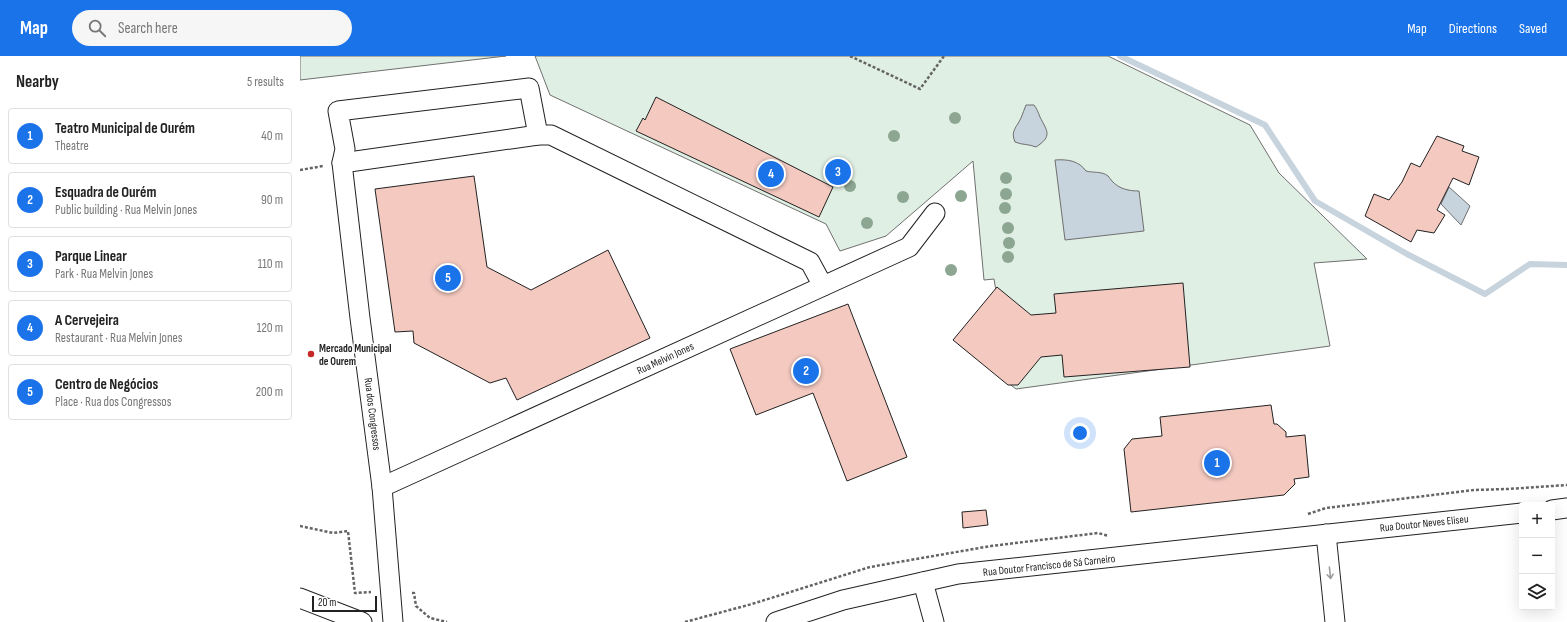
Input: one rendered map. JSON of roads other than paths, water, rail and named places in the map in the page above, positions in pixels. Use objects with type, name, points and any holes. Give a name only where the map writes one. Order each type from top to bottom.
[{"type":"street","name":"Rua dos Congressos","points":[[393,622],[382,487],[342,163],[345,149],[338,111],[529,88],[538,135]]},
{"type":"street","points":[[342,163],[538,135],[550,135],[810,262],[823,286]]},
{"type":"street","name":"Rua Melvin Jones","points":[[382,487],[909,247],[935,212]]},
{"type":"street","points":[[1555,510],[1567,508]]},
{"type":"street","name":"Rua Doutor Neves Eliseu","points":[[1326,534],[1519,513]]},
{"type":"street","points":[[1326,534],[1335,622]]},
{"type":"street","name":"Rua Doutor Francisco de Sá Carneiro","points":[[776,622],[843,600],[958,574],[1326,534]]},
{"type":"street","points":[[923,582],[934,622]]},
{"type":"street","points":[[300,598],[362,622]]},
{"type":"waterway","points":[[1120,56],[1265,125],[1315,201],[1407,254],[1485,294],[1530,264],[1567,265]]},
{"type":"place","name":"Parque Linear","points":[[838,172]]},
{"type":"place","name":"A Cervejeira","points":[[771,174]]},
{"type":"place","name":"Centro de Negócios","points":[[448,278]]},
{"type":"place","name":"Mercado Municipal de Ourem","points":[[311,354]]},
{"type":"place","name":"Esquadra de Ourém","points":[[806,371]]},
{"type":"place","name":"Teatro Municipal de Ourém","points":[[1217,463]]}]
